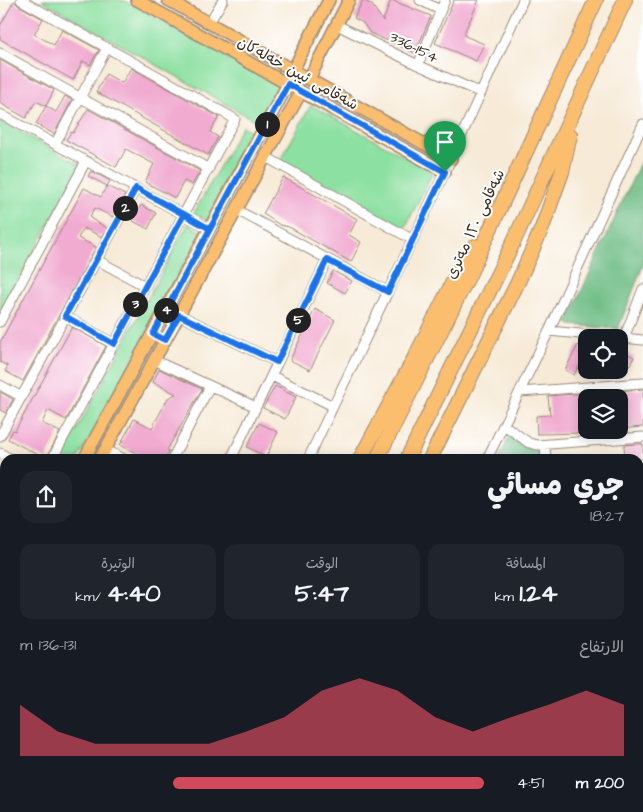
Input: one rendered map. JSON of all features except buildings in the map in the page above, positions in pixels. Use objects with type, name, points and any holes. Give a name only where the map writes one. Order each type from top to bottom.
[{"type":"highway","name":"شەقامی ١٢٠ مەتری","points":[[380,454],[468,277],[596,0]]},
{"type":"highway","points":[[409,454],[512,245],[625,0]]},
{"type":"highway","points":[[362,454],[415,357],[459,270],[482,235],[498,205],[538,127],[576,45]]},
{"type":"highway","points":[[432,454],[518,282],[542,228],[562,172],[575,111]]},
{"type":"main road","name":"شەقامی ئیبن خەلەکان","points":[[137,0],[445,172]]},
{"type":"main road","name":"شەقامی ئیبن خەلەکان","points":[[168,0],[451,159]]},
{"type":"main road","points":[[293,70],[329,0]]},
{"type":"main road","points":[[309,79],[349,0]]},
{"type":"main road","points":[[87,454],[288,84]]},
{"type":"main road","points":[[103,454],[301,92]]},
{"type":"main road","points":[[153,334],[165,340]]},
{"type":"street","points":[[21,0],[235,120],[55,454]]},
{"type":"street","points":[[209,23],[223,0]]},
{"type":"street","points":[[420,0],[440,10]]},
{"type":"street","points":[[418,65],[445,0]]},
{"type":"street","points":[[310,454],[445,172],[523,0]]},
{"type":"street","name":"336-154","points":[[337,24],[418,65],[481,93]]},
{"type":"street","points":[[55,144],[107,48]]},
{"type":"street","points":[[0,53],[209,169]]},
{"type":"street","points":[[0,114],[210,229]]},
{"type":"street","points":[[490,454],[549,331],[643,124]]},
{"type":"street","points":[[266,157],[413,240]]},
{"type":"street","points":[[1,317],[86,161]]},
{"type":"street","points":[[0,436],[136,188]]},
{"type":"street","points":[[236,210],[388,292]]},
{"type":"street","points":[[97,260],[145,286]]},
{"type":"street","points":[[233,454],[327,260]]},
{"type":"street","points":[[627,329],[643,289]]},
{"type":"street","points":[[179,315],[277,362]]},
{"type":"street","points":[[65,316],[114,344]]},
{"type":"street","points":[[549,331],[578,334]]},
{"type":"street","points":[[628,338],[643,340]]},
{"type":"street","points":[[154,360],[256,407]]},
{"type":"street","points":[[272,376],[333,406]]},
{"type":"street","points":[[520,392],[643,383]]},
{"type":"street","points":[[0,385],[22,397]]},
{"type":"street","points":[[175,454],[210,386]]},
{"type":"street","points":[[504,425],[529,443],[545,446],[643,437]]},
{"type":"street","points":[[545,446],[546,454]]},
{"type":"green space","points":[[41,0],[123,0],[280,87],[261,124]]},
{"type":"green space","points":[[311,105],[433,172],[404,230],[280,161]]},
{"type":"green space","points":[[0,121],[81,165],[2,310],[0,308]]},
{"type":"green space","points":[[242,126],[256,134],[208,221],[194,213]]},
{"type":"green space","points":[[643,156],[643,266],[618,329],[571,325],[568,323]]},
{"type":"green space","points":[[188,224],[202,232],[81,454],[64,454]]},
{"type":"green space","points":[[510,435],[531,450],[539,452],[539,454],[501,454]]},
{"type":"route","points":[[445,172],[288,84],[210,229],[184,214],[136,188],[65,316],[114,344],[184,214],[210,229],[153,334],[165,340],[179,315],[277,362],[327,260],[388,292],[445,172]]}]
